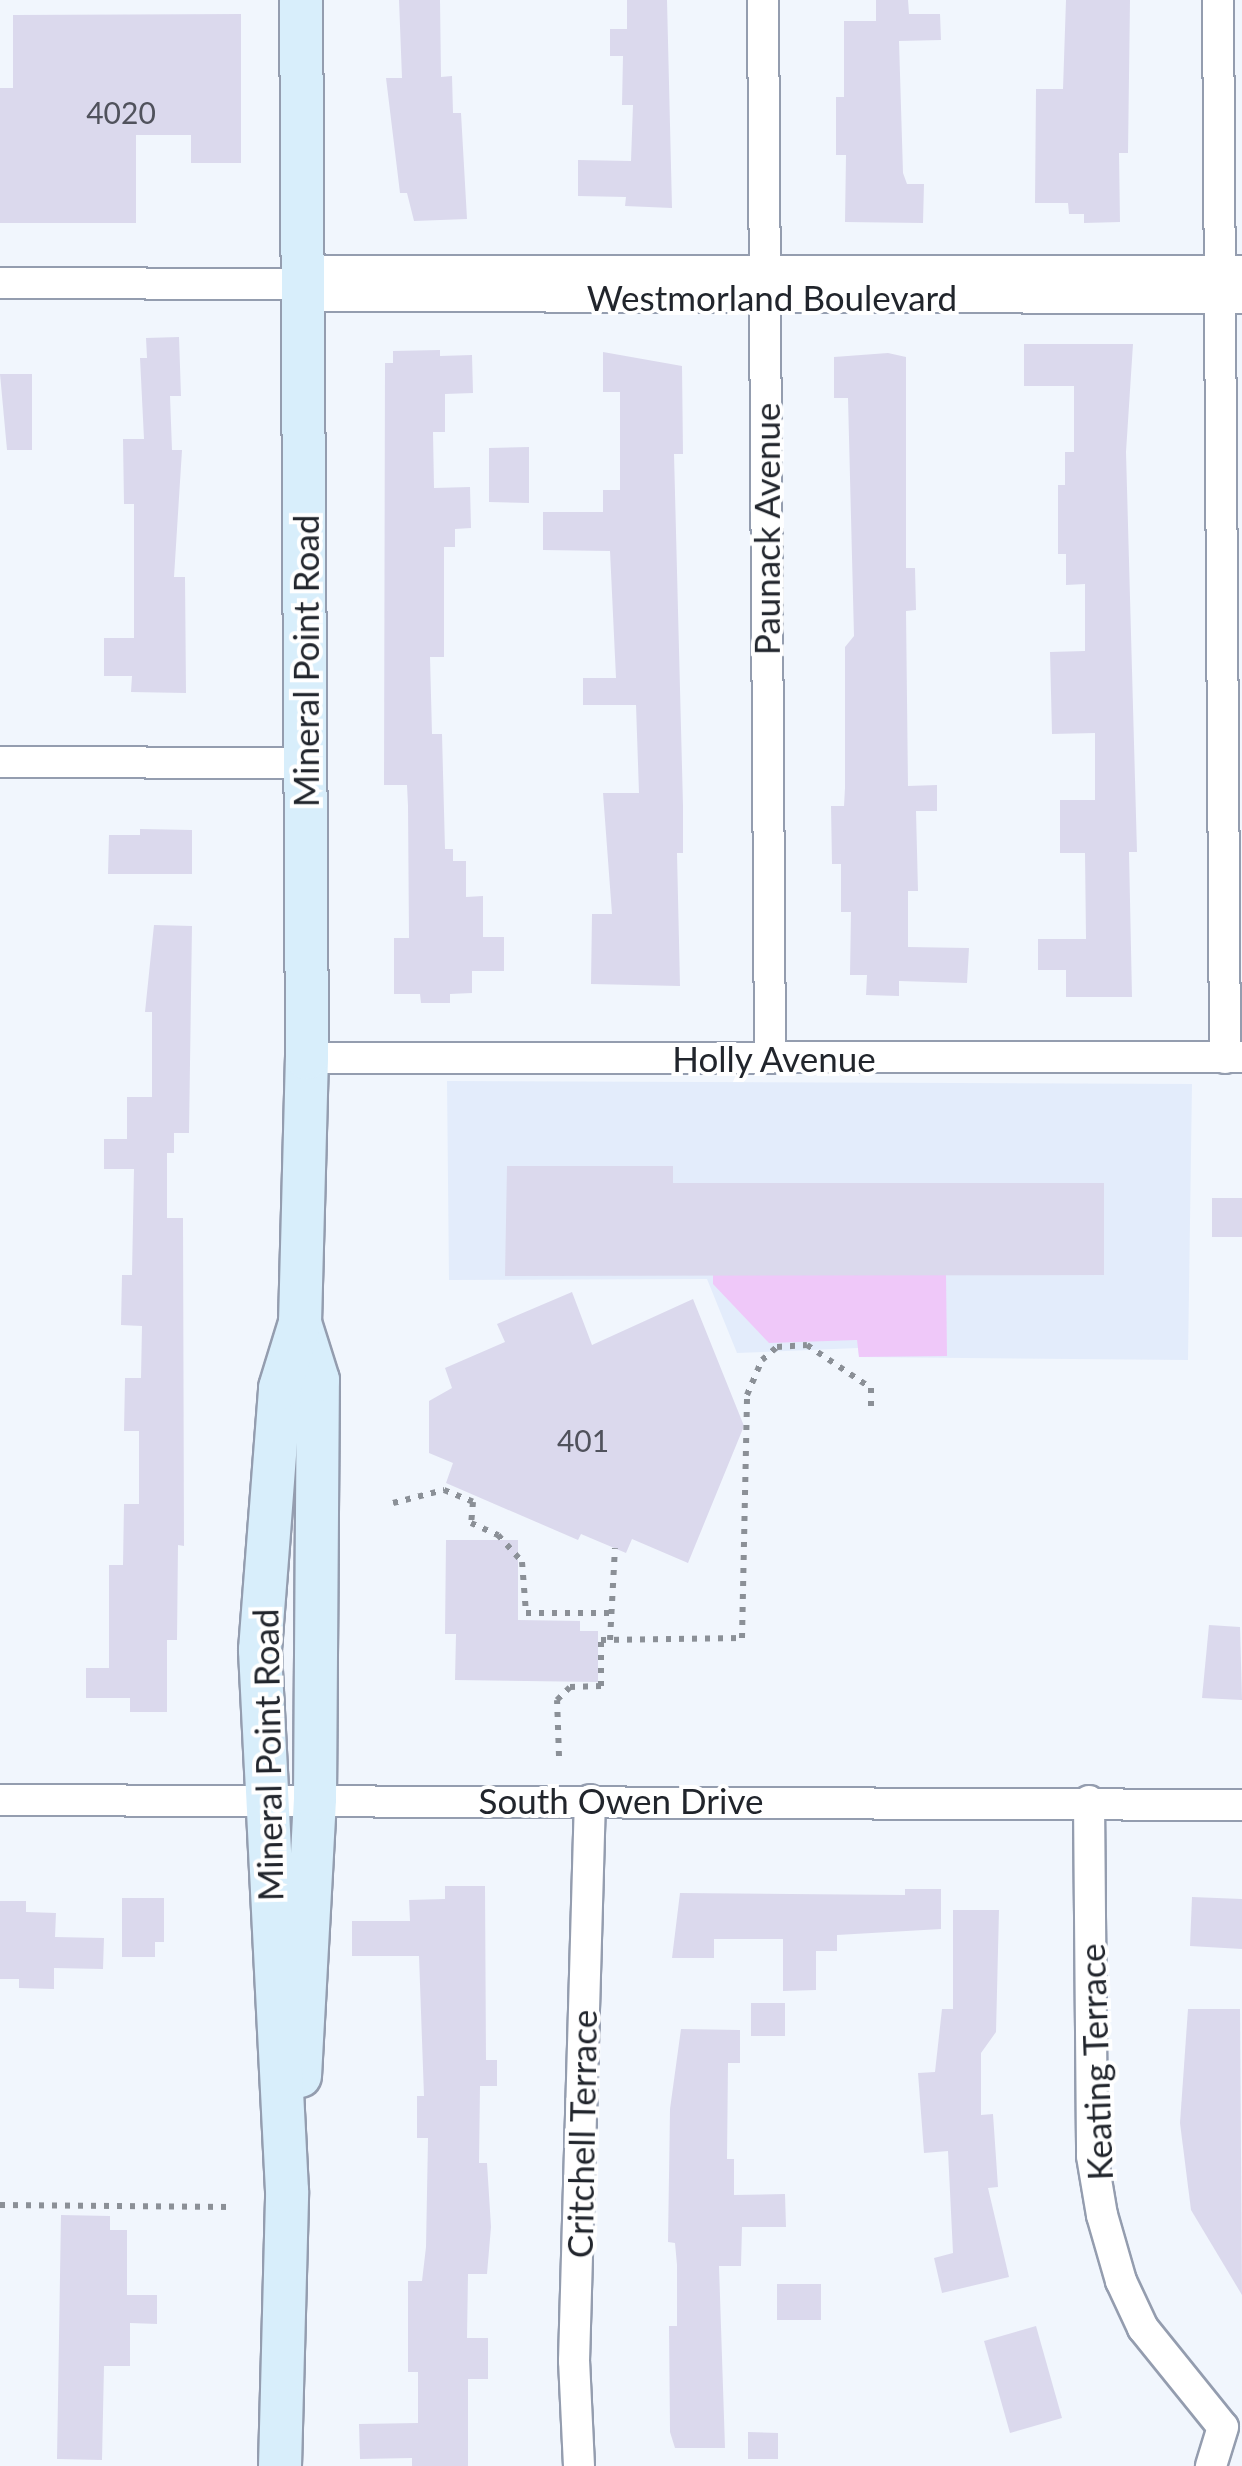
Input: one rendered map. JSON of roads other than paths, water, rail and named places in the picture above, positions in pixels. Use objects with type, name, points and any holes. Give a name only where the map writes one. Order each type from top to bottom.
[{"type":"main road","name":"Mineral Point Road","points":[[280,2466],[287,2190],[264,1800],[260,1650],[280,1388],[300,1323],[306,1058],[301,0]]},
{"type":"main road","name":"Mineral Point Road","points":[[287,2190],[308,2004],[316,1799],[318,1380],[300,1323]]},
{"type":"street","name":"Paunack Avenue","points":[[763,0],[770,1058]]},
{"type":"street","points":[[1218,0],[1231,284],[1234,1058]]},
{"type":"street","name":"Westmorland Boulevard","points":[[0,283],[1231,284]]},
{"type":"street","points":[[0,762],[306,763]]},
{"type":"street","name":"Holly Avenue","points":[[306,1058],[1234,1058]]},
{"type":"street","name":"South Owen Drive","points":[[0,1800],[1089,1801],[1242,1805]]},
{"type":"street","name":"Critchell Terrace","points":[[579,2466],[574,2361],[590,1800]]},
{"type":"street","name":"Keating Terrace","points":[[1089,1801],[1092,2156],[1102,2214],[1120,2281],[1143,2328],[1232,2433],[1212,2466]]}]
